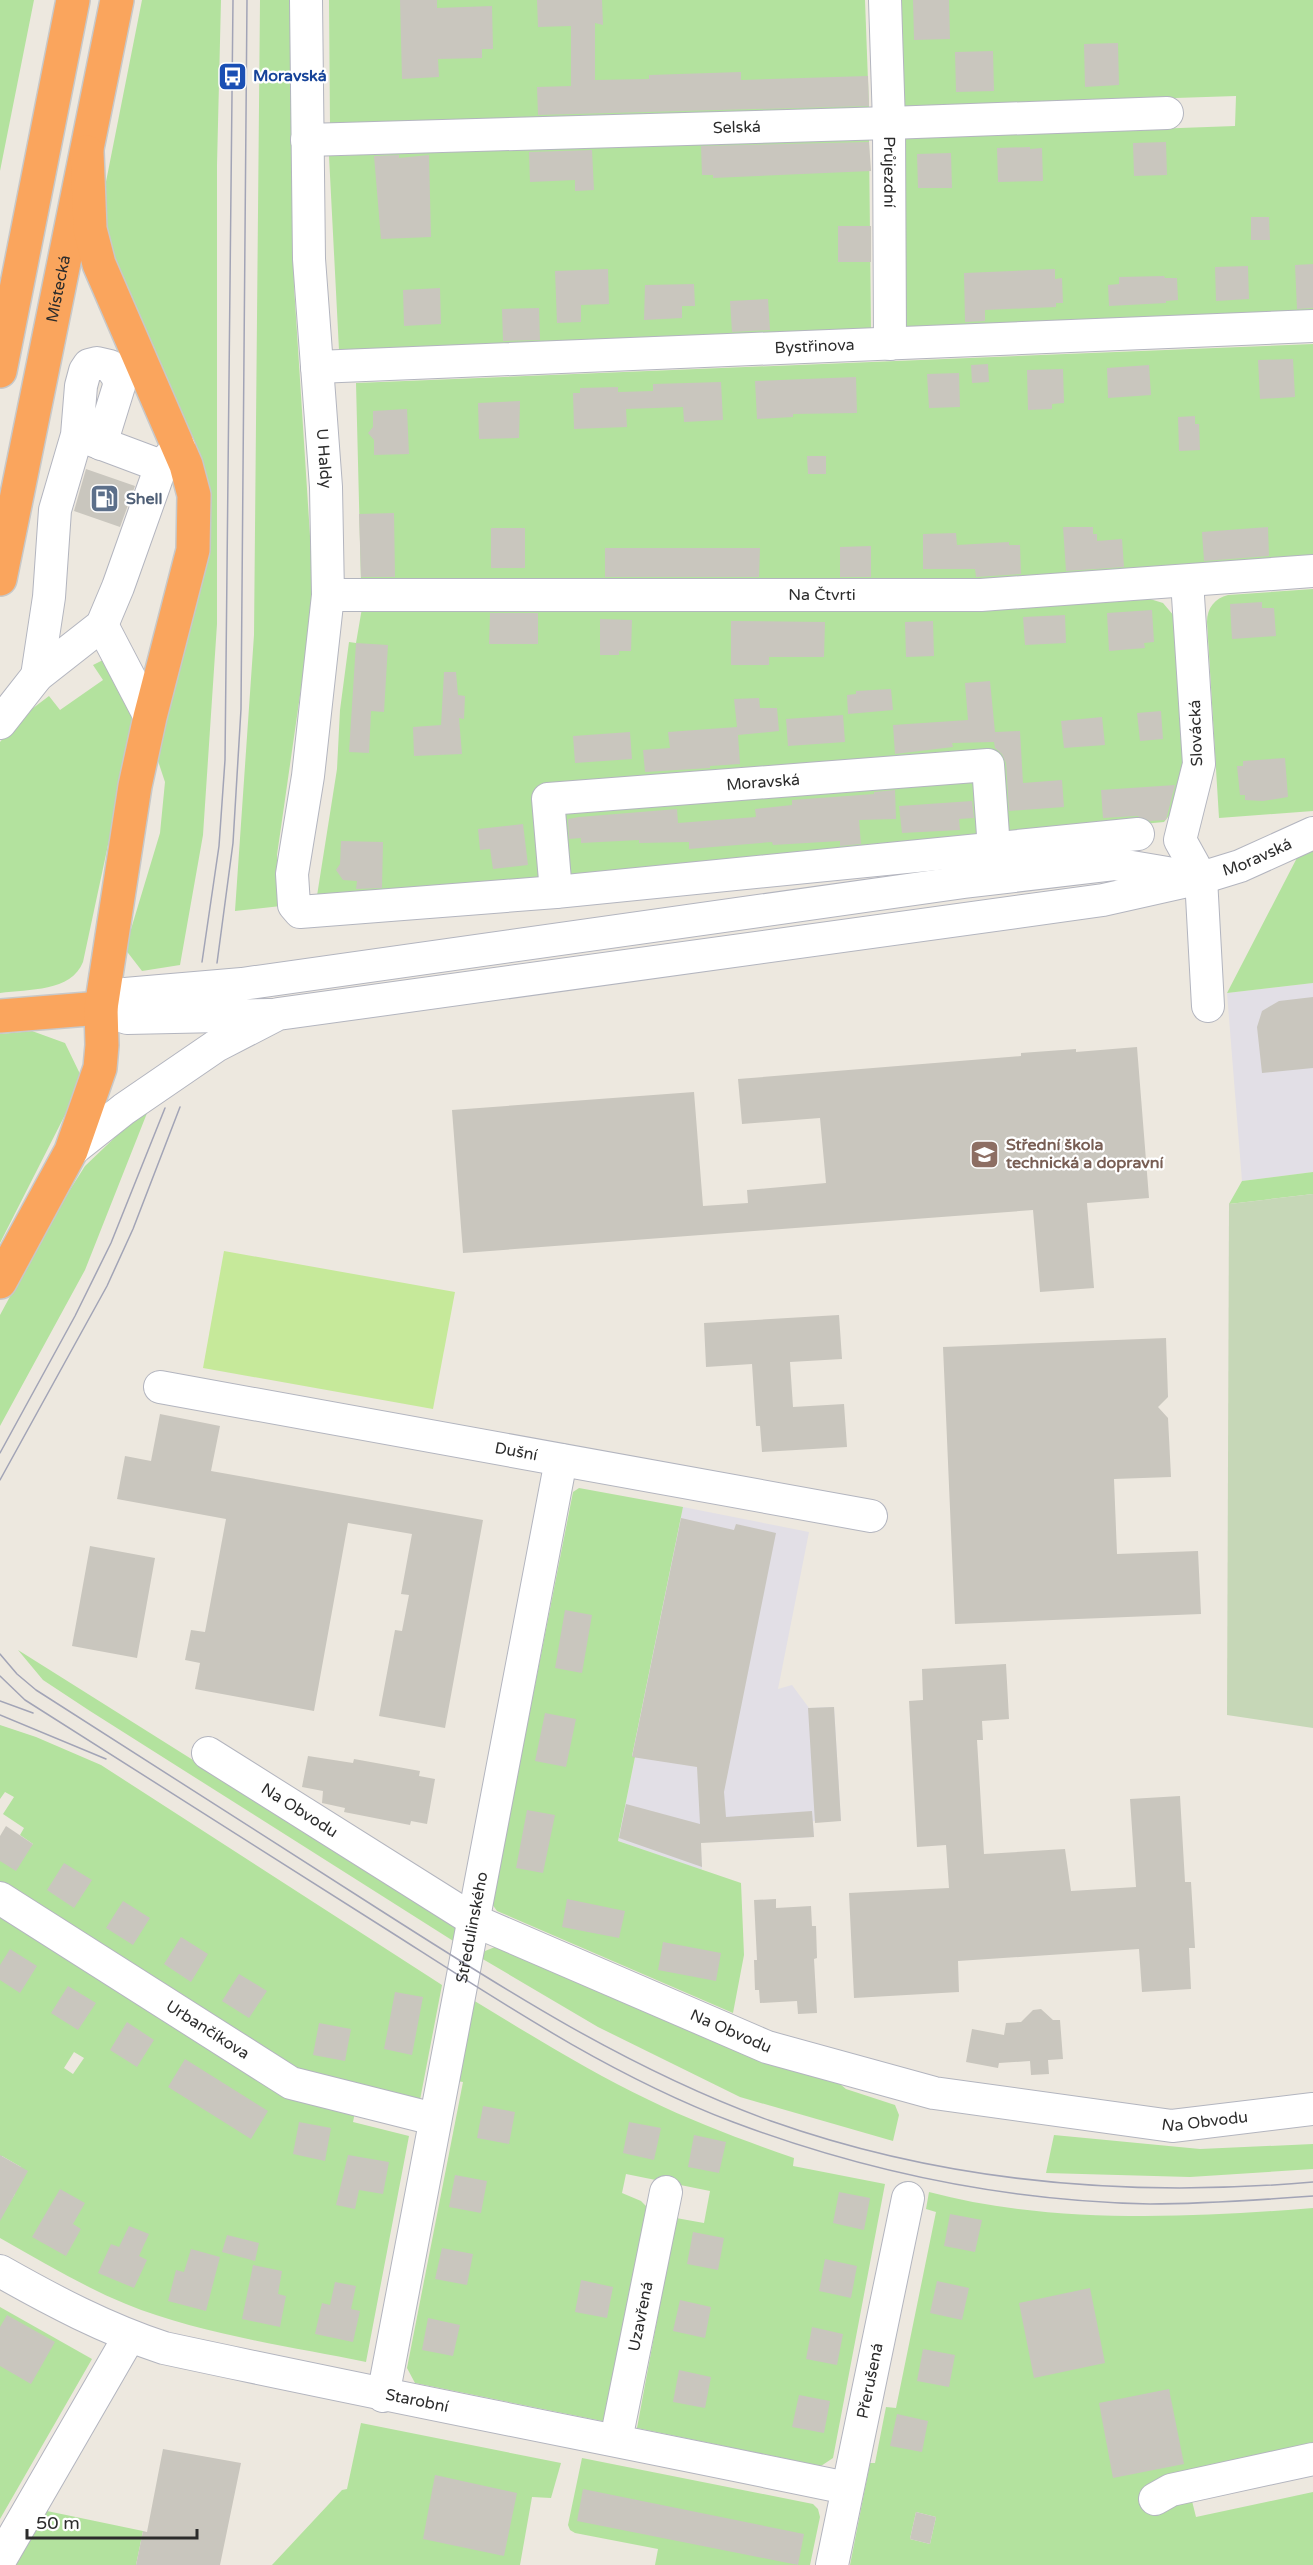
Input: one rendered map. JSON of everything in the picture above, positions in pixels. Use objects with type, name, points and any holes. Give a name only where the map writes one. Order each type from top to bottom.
[{"type":"highway","points":[[0,371],[73,0]]},
{"type":"highway","name":"Místecká","points":[[0,579],[117,0]]},
{"type":"highway","points":[[0,1282],[71,1151],[100,1068],[101,1008],[135,786],[150,717],[193,550],[194,495],[170,456],[99,264],[90,229],[87,152]]},
{"type":"highway","points":[[12,1015],[101,1008]]},
{"type":"street","name":"U Haldy","points":[[306,0],[309,259],[326,487],[328,595],[312,743],[292,874],[294,906],[300,912],[556,892]]},
{"type":"street","name":"Průjezdní","points":[[885,0],[889,123],[890,344]]},
{"type":"street","name":"Selská","points":[[307,140],[1167,113]]},
{"type":"street","name":"Bystřinova","points":[[317,366],[1313,326]]},
{"type":"street","points":[[0,723],[37,676],[102,626],[170,456],[89,440],[55,510],[49,597],[37,676]]},
{"type":"street","name":"Na Čtvrti","points":[[328,595],[981,595],[1313,571]]},
{"type":"street","name":"Slovácká","points":[[1187,581],[1200,764],[1180,840],[1201,878]]},
{"type":"street","points":[[102,626],[150,717]]},
{"type":"street","name":"Moravská","points":[[556,892],[548,799],[988,765],[994,849]]},
{"type":"street","name":"Moravská","points":[[278,1014],[1092,902],[1201,878],[1240,866],[1313,833]]},
{"type":"street","points":[[556,892],[1138,834]]},
{"type":"street","points":[[101,1008],[125,994],[242,984],[964,882],[1114,864],[1201,878],[1208,1006]]},
{"type":"street","points":[[101,1008],[127,1018],[278,1014]]},
{"type":"street","points":[[71,1151],[124,1109],[216,1046],[278,1014]]},
{"type":"street","name":"Dušní","points":[[160,1387],[871,1516]]},
{"type":"street","name":"Středulinského","points":[[383,2396],[561,1460]]},
{"type":"street","name":"Na Obvodu","points":[[208,1754],[475,1921],[767,2047],[934,2093],[1172,2126],[1313,2109]]},
{"type":"street","name":"Urbančíkova","points":[[0,1898],[291,2083],[434,2119]]},
{"type":"street","name":"Uzavřená","points":[[616,2440],[666,2192]]},
{"type":"street","name":"Přerušená","points":[[832,2565],[908,2198]]},
{"type":"street","name":"Starobní","points":[[0,2271],[61,2306],[129,2337],[164,2348],[383,2396],[616,2440],[847,2488]]},
{"type":"street","points":[[0,2560],[129,2337]]},
{"type":"street","points":[[1155,2499],[1171,2490],[1313,2459]]},
{"type":"shaded area","points":[[1313,983],[1313,1172],[1242,1181],[1227,993]]},
{"type":"shaded area","points":[[683,1507],[809,1532],[778,1689],[792,1685],[809,1708],[834,1707],[841,1821],[813,1821],[814,1837],[729,1842],[728,1826],[700,1830],[702,1870],[618,1841],[635,1758],[632,1757]]},
{"type":"green space","points":[[0,0],[34,0],[0,171]]},
{"type":"green space","points":[[142,0],[221,0],[217,165],[217,624],[203,835],[180,965],[142,971],[125,949],[160,833],[165,782],[156,755],[207,561],[98,222]]},
{"type":"green space","points":[[260,0],[290,0],[294,286],[314,598],[277,855],[281,906],[235,911],[254,635]]},
{"type":"green space","points":[[329,0],[865,0],[869,108],[330,125]]},
{"type":"green space","points":[[900,0],[1313,0],[1313,310],[905,327],[903,138],[1235,126],[1236,96],[903,107]]},
{"type":"green space","points":[[869,139],[871,329],[339,350],[329,156]]},
{"type":"green space","points":[[1313,344],[1313,557],[968,580],[361,582],[356,383]]},
{"type":"green space","points":[[1313,589],[1313,811],[1219,818],[1208,612],[1223,596]]},
{"type":"green space","points":[[1150,599],[1163,603],[1174,616],[1184,765],[1172,812],[1164,822],[1003,837],[997,759],[533,793],[544,882],[316,902],[337,769],[340,710],[349,642],[356,643],[362,608],[873,612],[980,610]]},
{"type":"green space","points":[[105,659],[133,711],[133,728],[83,962],[77,972],[59,984],[0,993],[0,742],[20,718],[49,696],[60,710],[103,680],[93,665]]},
{"type":"green space","points":[[973,776],[985,834],[574,879],[566,872],[564,813]]},
{"type":"green space","points":[[1313,837],[1313,983],[1227,993],[1300,852]]},
{"type":"green space","points":[[32,1031],[65,1043],[81,1076],[68,1109],[0,1243],[0,1034]]},
{"type":"green space","points":[[151,1103],[85,1270],[0,1426],[0,1315],[54,1215],[85,1166]]},
{"type":"green space","points":[[1313,1172],[1313,1194],[1229,1204],[1242,1181]]},
{"type":"green space","points":[[1313,1194],[1313,1728],[1227,1715],[1229,1204]]},
{"type":"green space","points":[[224,1251],[455,1292],[433,1409],[203,1368]]},
{"type":"green space","points":[[579,1488],[683,1507],[632,1756],[635,1757],[618,1841],[741,1883],[744,1955],[733,2013],[497,1911],[492,1904],[573,1492]]},
{"type":"green space","points":[[18,1650],[438,1914],[456,1922],[458,1944],[43,1680]]},
{"type":"green space","points":[[0,1725],[36,1737],[101,1765],[442,1985],[420,2100],[288,2071],[0,1888],[0,1861],[33,1844],[20,1835],[24,1828],[3,1814],[14,1797],[5,1792],[0,1799]]},
{"type":"green space","points":[[0,1913],[355,2112],[353,2122],[409,2136],[366,2362],[244,2338],[183,2323],[126,2304],[62,2273],[0,2238],[0,2218],[15,2194],[9,2186],[21,2167],[2,2156],[0,2160]],"holes":[[[74,2052],[84,2058],[73,2074],[64,2068]]]},
{"type":"green space","points":[[495,1947],[745,2054],[840,2084],[846,2089],[895,2105],[899,2115],[893,2141],[740,2097],[598,2027],[481,1958],[485,1951]]},
{"type":"green space","points":[[473,2000],[626,2089],[703,2124],[794,2158],[793,2166],[885,2184],[833,2458],[821,2466],[637,2428],[676,2218],[704,2223],[710,2191],[626,2174],[622,2193],[641,2201],[647,2207],[607,2422],[415,2383],[407,2368],[463,2082],[457,2081]]},
{"type":"green space","points":[[1054,2135],[1200,2149],[1313,2144],[1313,2169],[1190,2177],[1046,2173]]},
{"type":"green space","points":[[929,2192],[975,2202],[1071,2214],[1169,2216],[1313,2208],[1313,2449],[1186,2477],[1196,2517],[1313,2492],[1313,2565],[850,2565],[870,2463],[875,2463],[886,2407],[896,2408],[936,2212],[926,2209]],"holes":[[[916,2512],[936,2517],[930,2544],[910,2539]]]},
{"type":"green space","points":[[0,2307],[92,2359],[0,2519]]},
{"type":"green space","points":[[361,2423],[561,2463],[551,2498],[532,2497],[520,2565],[272,2565],[342,2490],[347,2489]]},
{"type":"green space","points":[[582,2458],[813,2504],[818,2509],[820,2517],[810,2565],[655,2565],[658,2549],[575,2533],[568,2525]]},
{"type":"green space","points":[[47,2511],[143,2531],[136,2565],[16,2565]]},
{"type":"building","points":[[400,0],[437,0],[437,8],[492,6],[493,49],[482,49],[482,58],[438,59],[439,77],[402,79]]},
{"type":"building","points":[[537,0],[602,0],[603,25],[595,23],[595,80],[649,79],[649,75],[741,72],[741,80],[868,76],[869,106],[538,115],[537,87],[571,86],[571,26],[538,27]]},
{"type":"building","points":[[913,0],[949,0],[950,39],[914,40]]},
{"type":"building","points":[[1118,43],[1119,85],[1085,87],[1084,44]]},
{"type":"building","points":[[993,51],[994,91],[956,92],[955,52]]},
{"type":"building","points":[[869,142],[871,171],[713,178],[713,175],[702,175],[701,146]]},
{"type":"building","points":[[1166,142],[1167,175],[1134,176],[1133,143]]},
{"type":"building","points":[[1030,147],[1030,149],[1042,148],[1043,181],[998,182],[997,148]]},
{"type":"building","points":[[592,150],[594,190],[575,191],[575,180],[530,182],[529,152]]},
{"type":"building","points":[[951,153],[952,188],[918,188],[917,154]]},
{"type":"building","points":[[399,155],[399,158],[429,155],[431,237],[381,239],[374,156]]},
{"type":"building","points":[[1251,217],[1269,217],[1270,240],[1251,240]]},
{"type":"building","points":[[838,226],[871,226],[871,262],[838,262]]},
{"type":"building","points":[[1313,264],[1313,308],[1297,309],[1295,265]]},
{"type":"building","points":[[1248,266],[1249,299],[1216,301],[1215,267]]},
{"type":"building","points":[[608,269],[609,304],[581,305],[581,322],[557,323],[555,271]]},
{"type":"building","points":[[1055,269],[1055,279],[1062,278],[1063,303],[1056,303],[1056,307],[985,310],[985,321],[965,322],[964,273]]},
{"type":"building","points":[[1164,276],[1165,278],[1177,278],[1178,300],[1166,301],[1166,303],[1109,306],[1108,285],[1119,284],[1119,277]]},
{"type":"building","points":[[694,284],[695,306],[682,306],[682,318],[644,320],[645,285]]},
{"type":"building","points":[[440,288],[441,324],[404,326],[403,290]]},
{"type":"building","points":[[768,299],[770,330],[732,332],[730,301]]},
{"type":"building","points":[[539,308],[540,340],[503,341],[502,309]]},
{"type":"building","points":[[1293,359],[1295,397],[1260,399],[1258,360]]},
{"type":"building","points":[[988,364],[989,382],[972,383],[971,365]]},
{"type":"building","points":[[1149,365],[1151,395],[1108,398],[1107,368]]},
{"type":"building","points":[[1063,369],[1064,403],[1052,404],[1052,409],[1028,410],[1027,370]]},
{"type":"building","points":[[959,373],[960,407],[929,408],[927,374]]},
{"type":"building","points":[[856,377],[857,413],[793,414],[793,417],[757,419],[755,381]]},
{"type":"building","points":[[721,382],[723,420],[684,422],[683,407],[626,409],[627,427],[574,429],[573,393],[580,393],[580,388],[618,387],[618,392],[653,391],[653,384]]},
{"type":"building","points":[[520,401],[519,438],[479,439],[478,403]]},
{"type":"building","points":[[407,409],[409,454],[374,455],[374,440],[368,433],[373,427],[373,411]]},
{"type":"building","points":[[1195,416],[1195,424],[1199,424],[1200,450],[1179,451],[1178,417]]},
{"type":"building","points":[[807,456],[826,456],[826,474],[808,474]]},
{"type":"building","name":"Shell","points":[[86,469],[135,486],[120,527],[74,511]]},
{"type":"building","points":[[394,513],[395,577],[361,577],[359,514]]},
{"type":"building","points":[[1063,527],[1093,527],[1093,534],[1097,534],[1097,541],[1122,539],[1124,567],[1066,571]]},
{"type":"building","points":[[1268,527],[1269,556],[1204,561],[1202,532]]},
{"type":"building","points":[[491,528],[525,528],[525,568],[491,568]]},
{"type":"building","points":[[956,533],[957,545],[1009,542],[1009,545],[1020,545],[1021,574],[976,577],[975,569],[923,569],[923,534]]},
{"type":"building","points":[[871,546],[871,577],[840,577],[840,547]]},
{"type":"building","points":[[605,548],[760,548],[759,577],[605,577]]},
{"type":"building","points":[[1262,602],[1262,608],[1274,608],[1276,636],[1232,639],[1230,604]]},
{"type":"building","points":[[1152,610],[1154,642],[1144,643],[1145,648],[1109,651],[1107,613]]},
{"type":"building","points":[[490,613],[538,613],[538,644],[489,644]]},
{"type":"building","points":[[1065,615],[1066,643],[1025,645],[1023,617]]},
{"type":"building","points":[[600,619],[632,620],[631,651],[619,651],[619,655],[600,655]]},
{"type":"building","points":[[731,621],[825,622],[824,657],[769,657],[769,665],[731,665]]},
{"type":"building","points":[[933,621],[934,656],[906,657],[905,622]]},
{"type":"building","points":[[356,643],[388,645],[384,712],[371,711],[369,753],[349,752]]},
{"type":"building","points":[[444,672],[456,672],[458,695],[465,696],[464,719],[459,718],[462,754],[414,756],[413,727],[441,725]]},
{"type":"building","points":[[990,681],[995,732],[1020,731],[1023,783],[1062,780],[1064,807],[1009,811],[1006,763],[1002,754],[995,748],[994,742],[952,743],[953,747],[895,754],[893,725],[968,720],[965,683]]},
{"type":"building","points":[[891,689],[893,710],[848,714],[847,695],[856,694],[856,691]]},
{"type":"building","points":[[759,698],[760,708],[777,708],[779,731],[738,735],[740,764],[645,772],[643,750],[670,748],[668,732],[737,727],[734,699]]},
{"type":"building","points":[[1161,711],[1163,739],[1140,741],[1137,713]]},
{"type":"building","points":[[843,715],[845,742],[788,746],[786,719]]},
{"type":"building","points":[[1102,717],[1105,745],[1064,748],[1061,721]]},
{"type":"building","points":[[630,732],[632,759],[575,763],[573,736]]},
{"type":"building","points":[[1285,758],[1288,797],[1263,801],[1245,800],[1245,795],[1240,795],[1237,766],[1243,766],[1243,761]]},
{"type":"building","points":[[1175,785],[1166,820],[1150,821],[1137,816],[1103,818],[1101,790]]},
{"type":"building","points":[[895,790],[896,819],[859,820],[861,844],[840,846],[840,841],[773,845],[772,842],[689,849],[689,842],[639,843],[639,840],[581,843],[581,838],[569,839],[568,819],[579,817],[677,809],[678,823],[756,817],[755,809],[792,805],[792,800],[874,794],[874,792]]},
{"type":"building","points":[[972,801],[974,818],[959,819],[960,830],[902,833],[899,806]]},
{"type":"building","points":[[523,824],[528,865],[493,869],[490,849],[480,850],[478,829]]},
{"type":"building","points":[[341,841],[383,842],[382,888],[356,889],[357,881],[343,880],[336,870],[340,864]]},
{"type":"building","points":[[1313,997],[1313,1068],[1262,1073],[1257,1027],[1262,1011],[1279,1001]]},
{"type":"building","name":"Střední škola technická a dopravní","points":[[1137,1047],[1149,1198],[1087,1203],[1094,1288],[1040,1292],[1033,1210],[463,1253],[452,1110],[694,1092],[703,1206],[748,1203],[747,1190],[826,1183],[820,1118],[742,1124],[738,1079],[1021,1056],[1021,1053],[1076,1049],[1076,1052]]},
{"type":"building","points":[[839,1315],[842,1359],[790,1362],[793,1407],[844,1404],[847,1447],[762,1452],[760,1426],[756,1426],[752,1364],[706,1367],[704,1323]]},
{"type":"building","points":[[1166,1338],[1168,1397],[1158,1407],[1168,1418],[1171,1477],[1114,1479],[1117,1554],[1198,1551],[1201,1614],[955,1624],[943,1347]]},
{"type":"building","points":[[160,1414],[220,1426],[211,1471],[483,1520],[445,1728],[379,1716],[395,1630],[402,1631],[409,1595],[401,1594],[412,1534],[348,1523],[314,1711],[195,1689],[200,1663],[185,1660],[191,1630],[205,1632],[226,1519],[117,1499],[125,1456],[151,1461]]},
{"type":"building","points":[[681,1518],[734,1530],[736,1524],[776,1533],[724,1792],[726,1817],[812,1811],[814,1837],[701,1843],[702,1867],[619,1838],[626,1804],[700,1824],[697,1767],[632,1757]]},
{"type":"building","points":[[90,1546],[155,1558],[137,1658],[72,1646]]},
{"type":"building","points":[[565,1610],[592,1615],[582,1673],[555,1668]]},
{"type":"building","points":[[1006,1664],[1009,1719],[982,1721],[983,1740],[977,1740],[984,1854],[1065,1849],[1071,1891],[1136,1887],[1130,1799],[1180,1796],[1185,1882],[1191,1882],[1195,1948],[1189,1948],[1191,1989],[1142,1992],[1139,1949],[958,1961],[959,1992],[854,1998],[849,1893],[949,1888],[946,1845],[917,1847],[909,1701],[923,1700],[922,1669]]},
{"type":"building","points":[[834,1707],[841,1821],[815,1823],[808,1708]]},
{"type":"building","points":[[545,1713],[576,1719],[566,1767],[535,1761]]},
{"type":"building","points":[[308,1756],[353,1763],[354,1759],[420,1771],[419,1776],[435,1779],[427,1824],[411,1821],[410,1825],[344,1812],[345,1808],[322,1803],[323,1791],[302,1787]]},
{"type":"building","points":[[527,1810],[555,1815],[543,1873],[516,1868]]},
{"type":"building","points":[[6,1826],[33,1844],[16,1871],[0,1861],[0,1836]]},
{"type":"building","points":[[64,1863],[92,1880],[74,1908],[47,1890]]},
{"type":"building","points":[[567,1899],[625,1911],[619,1938],[562,1927]]},
{"type":"building","points":[[776,1899],[776,1908],[811,1906],[812,1926],[816,1926],[817,1958],[814,1959],[817,2013],[798,2014],[797,2001],[760,2003],[759,1990],[755,1990],[754,1960],[757,1960],[754,1900]]},
{"type":"building","points":[[123,1901],[150,1918],[133,1945],[106,1928]]},
{"type":"building","points":[[181,1937],[208,1954],[191,1982],[164,1964]]},
{"type":"building","points":[[663,1942],[721,1953],[716,1981],[658,1970]]},
{"type":"building","points":[[10,1949],[37,1966],[20,1993],[0,1980],[0,1965]]},
{"type":"building","points":[[239,1974],[267,1991],[249,2018],[222,2001]]},
{"type":"building","points":[[68,1986],[96,2003],[78,2030],[51,2013]]},
{"type":"building","points":[[395,1992],[423,1997],[412,2055],[384,2049]]},
{"type":"building","points":[[1041,2009],[1053,2020],[1060,2020],[1063,2059],[1048,2060],[1049,2074],[1031,2075],[1030,2061],[999,2063],[998,2068],[966,2062],[972,2029],[1004,2035],[1006,2023],[1021,2022],[1033,2010]]},
{"type":"building","points":[[127,2022],[154,2040],[137,2067],[110,2050]]},
{"type":"building","points":[[319,2023],[351,2029],[345,2061],[313,2055]]},
{"type":"building","points":[[185,2059],[268,2111],[251,2139],[168,2087]]},
{"type":"building","points":[[483,2106],[515,2112],[509,2144],[477,2138]]},
{"type":"building","points":[[299,2122],[331,2128],[325,2161],[293,2154]]},
{"type":"building","points":[[629,2122],[661,2128],[654,2160],[623,2153]]},
{"type":"building","points":[[694,2135],[726,2142],[719,2173],[688,2167]]},
{"type":"building","points":[[0,2155],[28,2171],[0,2221]]},
{"type":"building","points":[[348,2155],[389,2162],[383,2194],[359,2190],[355,2209],[336,2205]]},
{"type":"building","points":[[455,2175],[487,2181],[481,2213],[449,2207]]},
{"type":"building","points":[[60,2189],[85,2203],[73,2224],[81,2229],[66,2256],[32,2237]]},
{"type":"building","points":[[839,2192],[870,2198],[864,2230],[833,2223]]},
{"type":"building","points":[[950,2214],[982,2220],[975,2252],[944,2246]]},
{"type":"building","points":[[129,2226],[149,2234],[139,2256],[147,2260],[134,2288],[98,2273],[111,2244],[119,2247]]},
{"type":"building","points":[[693,2232],[724,2238],[718,2270],[687,2264]]},
{"type":"building","points":[[227,2235],[259,2243],[255,2261],[222,2252]]},
{"type":"building","points":[[442,2248],[473,2254],[467,2285],[435,2279]]},
{"type":"building","points":[[191,2249],[220,2257],[206,2311],[168,2301],[176,2270],[184,2272]]},
{"type":"building","points":[[825,2259],[857,2266],[851,2298],[819,2291]]},
{"type":"building","points":[[253,2265],[282,2271],[278,2294],[286,2296],[280,2327],[242,2319]]},
{"type":"building","points":[[581,2280],[613,2287],[607,2318],[575,2312]]},
{"type":"building","points":[[937,2281],[969,2288],[962,2320],[930,2313]]},
{"type":"building","points":[[335,2282],[356,2286],[351,2309],[360,2311],[353,2342],[315,2334],[322,2303],[330,2305]]},
{"type":"building","points":[[1090,2288],[1105,2363],[1034,2378],[1019,2303]]},
{"type":"building","points":[[680,2300],[711,2307],[705,2338],[673,2331]]},
{"type":"building","points":[[7,2315],[55,2342],[31,2384],[0,2366],[0,2327]]},
{"type":"building","points":[[428,2318],[460,2325],[453,2356],[422,2350]]},
{"type":"building","points":[[812,2327],[843,2334],[837,2365],[806,2359]]},
{"type":"building","points":[[923,2349],[955,2355],[949,2387],[917,2381]]},
{"type":"building","points":[[679,2370],[711,2377],[705,2408],[673,2402]]},
{"type":"building","points":[[1169,2389],[1184,2464],[1113,2478],[1099,2403]]},
{"type":"building","points":[[799,2395],[830,2401],[824,2433],[792,2427]]},
{"type":"building","points":[[897,2414],[928,2421],[922,2452],[890,2446]]},
{"type":"building","points":[[163,2449],[241,2463],[220,2565],[136,2565],[143,2531],[147,2532]]},
{"type":"building","points":[[435,2475],[517,2493],[504,2556],[423,2539]]},
{"type":"building","points":[[583,2489],[804,2534],[798,2565],[577,2521]]},
{"type":"building","points":[[916,2512],[936,2517],[930,2544],[910,2539]]},
{"type":"tram line","points":[[202,962],[219,846],[225,760],[233,0]]},
{"type":"tram line","points":[[217,963],[233,843],[241,709],[247,0]]},
{"type":"tram line","points":[[0,1480],[107,1286],[133,1229],[180,1107]]},
{"type":"tram line","points":[[0,1453],[75,1316],[111,1243],[165,1108]]},
{"type":"tram line","points":[[0,1654],[17,1674],[36,1690],[474,1970],[618,2053],[719,2101],[771,2121],[837,2142],[904,2159],[971,2172],[1039,2181],[1175,2188],[1244,2187],[1313,2182]]},
{"type":"tram line","points":[[0,1676],[25,1700],[560,2038],[688,2104],[733,2122],[783,2140],[886,2169],[938,2181],[1043,2197],[1150,2204],[1211,2203],[1313,2196]]},
{"type":"tram line","points":[[0,1701],[33,1713]]},
{"type":"tram line","points":[[0,1715],[106,1759]]},
{"type":"place","name":"Moravská","points":[[232,76]]},
{"type":"place","name":"Shell","points":[[105,499]]},
{"type":"place","name":"Střední škola technická a dopravní","points":[[985,1154]]}]
